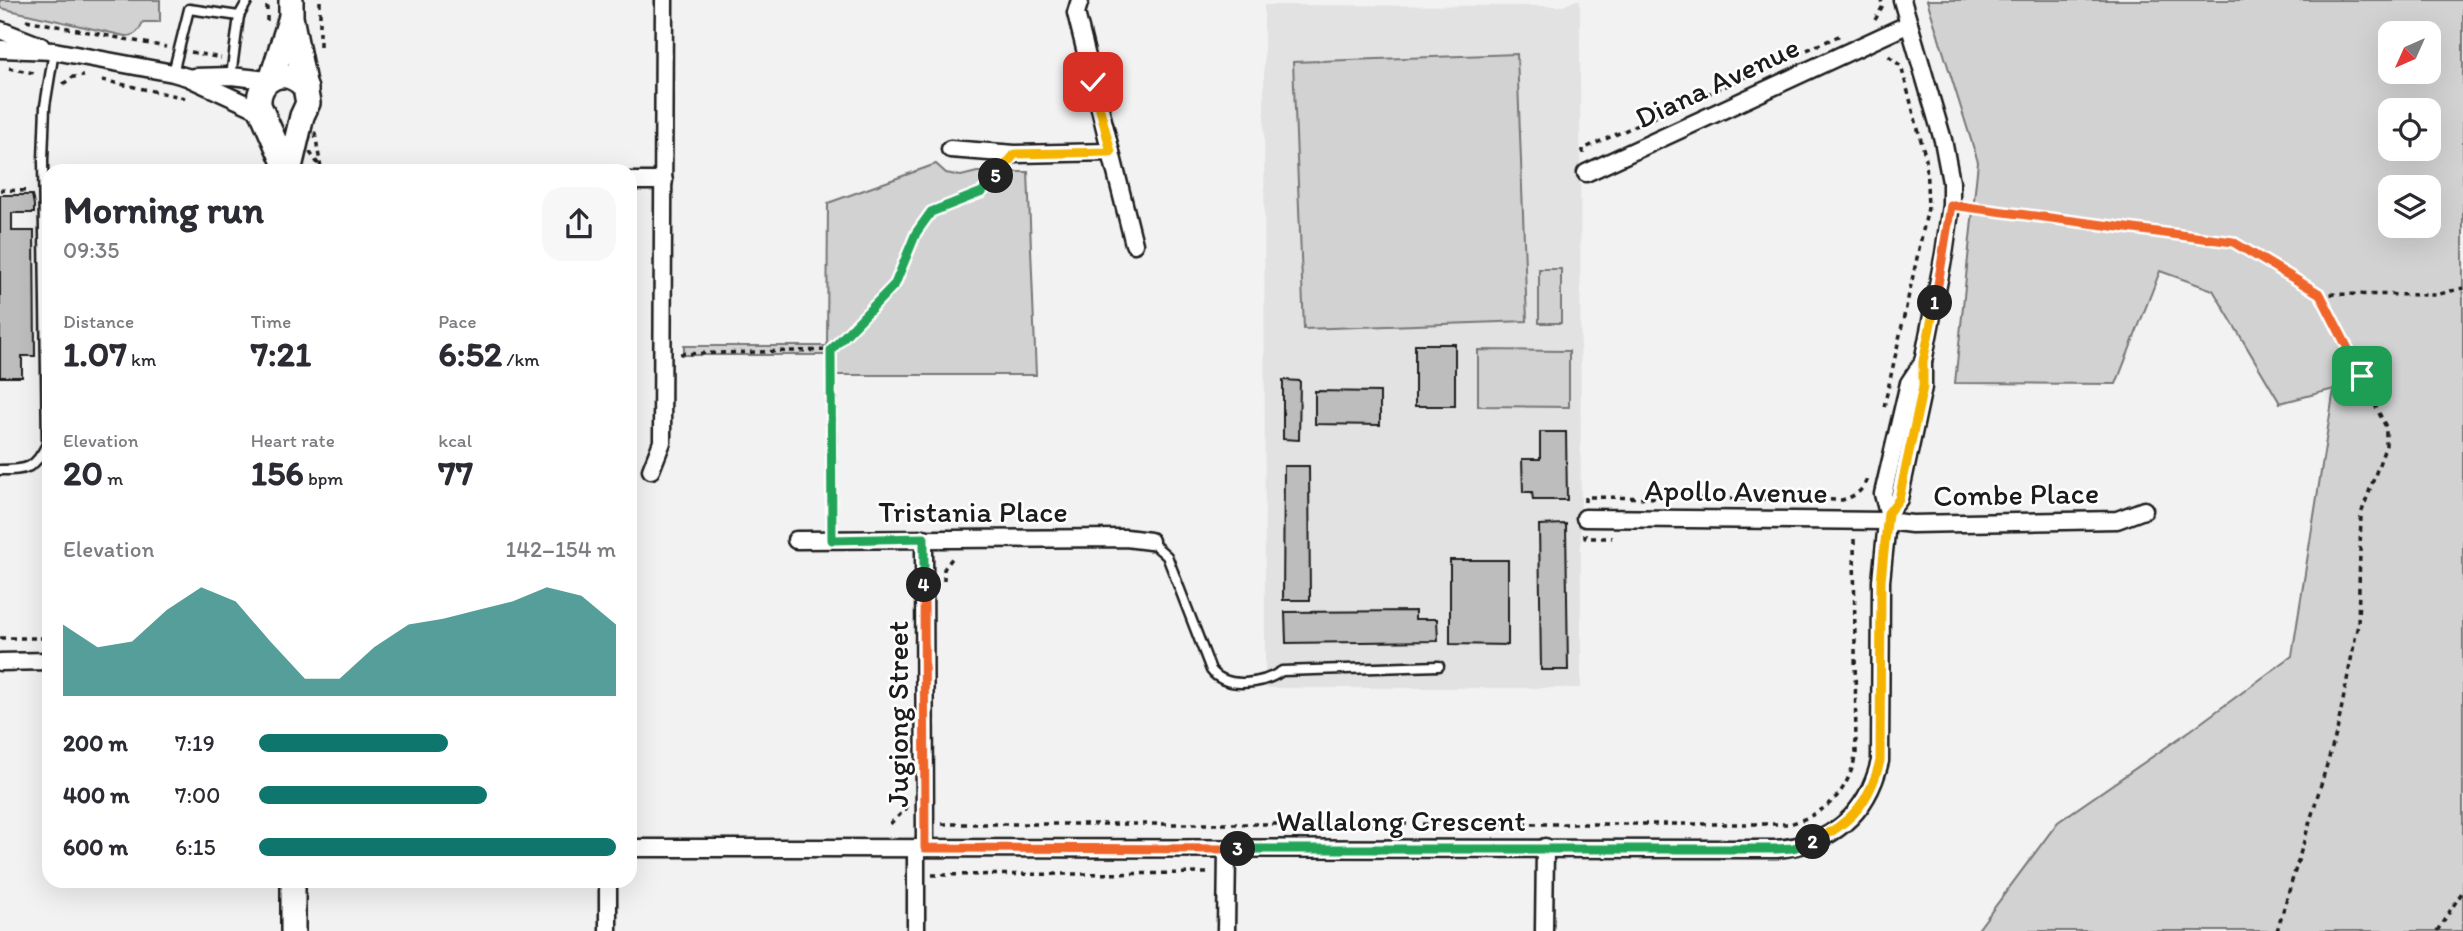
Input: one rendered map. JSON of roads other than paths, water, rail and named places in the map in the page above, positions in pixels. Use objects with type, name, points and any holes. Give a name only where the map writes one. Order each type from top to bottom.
[{"type":"main road","points":[[285,164],[263,113],[259,94],[270,79],[291,9]]},
{"type":"main road","points":[[290,164],[308,103],[291,9]]},
{"type":"main road","points":[[270,79],[282,75],[291,76],[300,81],[306,89]]},
{"type":"main road","points":[[263,113],[272,122],[286,125],[302,116]]},
{"type":"main road","points":[[293,888],[293,931]]},
{"type":"street","points":[[651,470],[662,442],[664,0]]},
{"type":"street","points":[[1080,0],[1076,13],[1134,244]]},
{"type":"street","name":"Wallalong Crescent","points":[[637,848],[1793,848],[1810,844],[1835,831],[1867,798],[1876,779],[1880,761],[1881,581],[1888,517],[1899,499],[1923,387],[1923,362],[1951,205],[1951,182],[1943,140],[1902,0]]},
{"type":"street","name":"Diana Avenue","points":[[1586,173],[1909,24]]},
{"type":"street","points":[[0,30],[54,51]]},
{"type":"street","points":[[0,49],[54,51],[180,75],[263,113]]},
{"type":"street","points":[[180,75],[232,68],[270,79]]},
{"type":"street","points":[[950,149],[1015,154],[1111,152]]},
{"type":"street","points":[[637,181],[664,181]]},
{"type":"street","name":"Combe Place","points":[[1888,517],[1912,524],[2116,520],[2144,510]]},
{"type":"street","name":"Apollo Avenue","points":[[1585,518],[1888,517]]},
{"type":"street","name":"Jugiong Street","points":[[916,931],[921,848],[924,538]]},
{"type":"street","name":"Tristania Place","points":[[796,540],[1126,538],[1150,541]]},
{"type":"street","points":[[0,662],[42,661]]},
{"type":"street","points":[[1544,931],[1545,847]]},
{"type":"street","points":[[1226,931],[1227,849]]},
{"type":"street","points":[[608,888],[608,931]]},
{"type":"lane","points":[[232,68],[239,16],[248,0]]},
{"type":"lane","points":[[180,75],[180,50],[189,9],[239,16]]},
{"type":"lane","points":[[43,164],[44,106],[54,51]]},
{"type":"lane","points":[[0,470],[24,469],[38,463],[42,455]]},
{"type":"lane","points":[[1150,541],[1167,556],[1211,670],[1217,678],[1228,682],[1269,680],[1282,671],[1439,666]]}]
